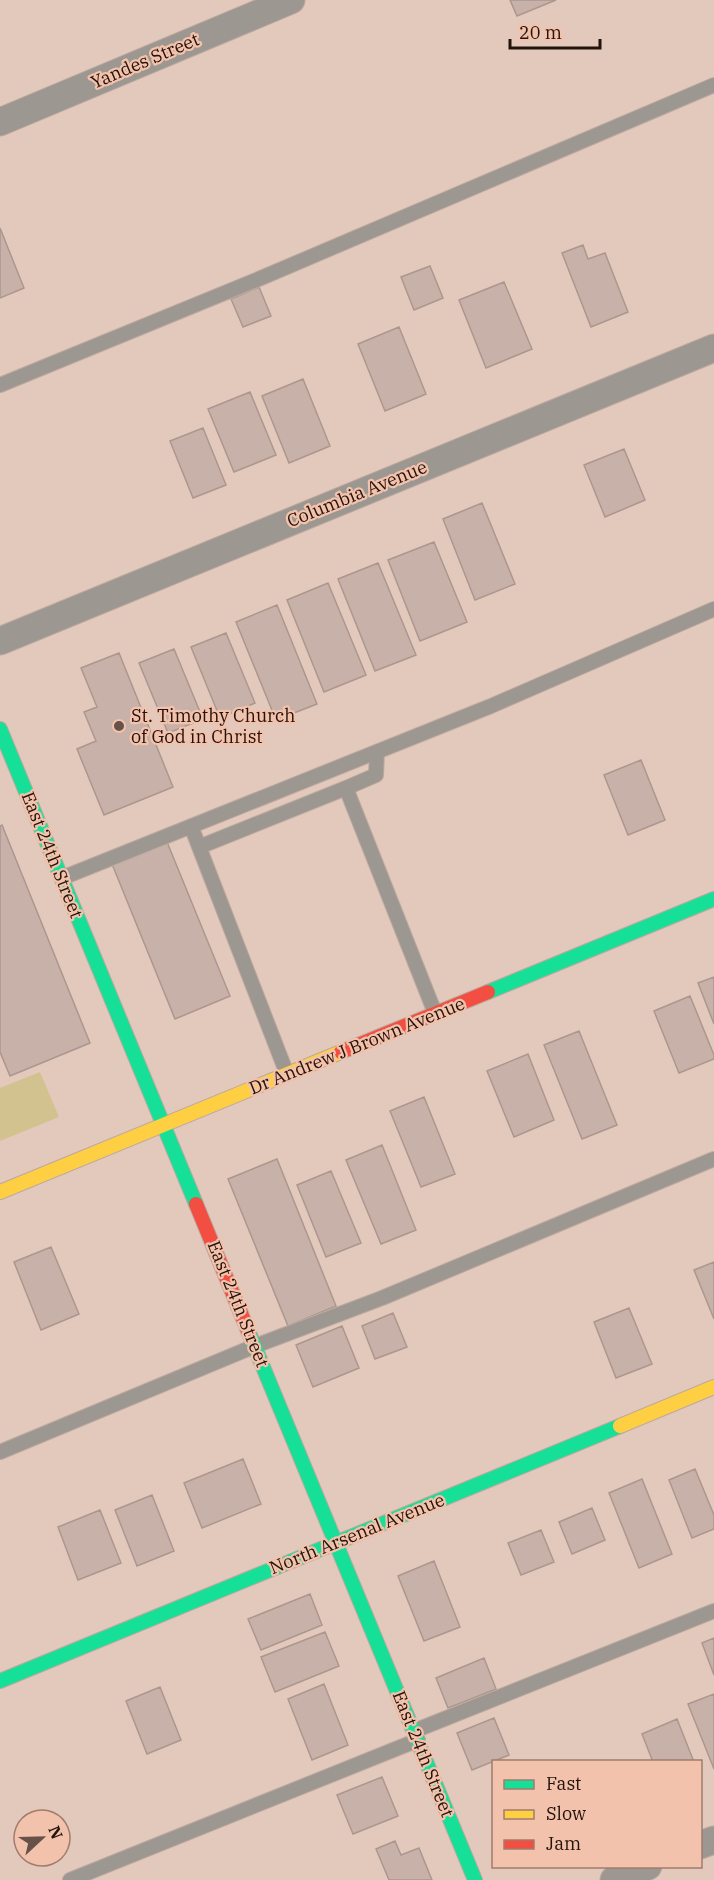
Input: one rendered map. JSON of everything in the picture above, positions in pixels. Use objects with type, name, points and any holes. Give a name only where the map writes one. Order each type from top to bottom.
[{"type":"street","name":"Yandes Street","points":[[0,122],[291,0]]},
{"type":"street","name":"Columbia Avenue","points":[[0,640],[714,348]]},
{"type":"street","name":"East 24th Street","points":[[0,729],[475,1880]]},
{"type":"street","name":"Dr Andrew J Brown Avenue","points":[[0,1192],[714,899]]},
{"type":"street","name":"North Arsenal Avenue","points":[[0,1681],[714,1388]]},
{"type":"street","points":[[614,1880],[643,1868]]},
{"type":"lane","points":[[0,385],[714,85]]},
{"type":"lane","points":[[62,878],[491,706],[714,609]]},
{"type":"lane","points":[[199,847],[376,774],[377,752]]},
{"type":"lane","points":[[346,788],[435,1014]]},
{"type":"lane","points":[[191,826],[287,1074]]},
{"type":"lane","points":[[0,1452],[255,1346],[382,1298],[714,1159]]},
{"type":"lane","points":[[70,1880],[714,1611]]},
{"type":"shaded area","points":[[40,1072],[59,1117],[0,1141],[0,1088]]},
{"type":"building","points":[[510,0],[556,0],[517,16]]},
{"type":"building","points":[[0,228],[24,288],[0,298]]},
{"type":"building","points":[[583,245],[588,259],[605,253],[628,312],[591,327],[562,253]]},
{"type":"building","points":[[430,266],[443,298],[414,310],[401,277]]},
{"type":"building","points":[[504,282],[532,349],[486,368],[459,300]]},
{"type":"building","points":[[259,287],[271,316],[243,327],[231,299]]},
{"type":"building","points":[[399,327],[426,394],[385,411],[358,344]]},
{"type":"building","points":[[303,379],[330,446],[289,463],[262,396]]},
{"type":"building","points":[[250,392],[276,455],[234,472],[208,409]]},
{"type":"building","points":[[203,428],[226,485],[193,498],[170,441]]},
{"type":"building","points":[[624,449],[645,500],[605,517],[584,465]]},
{"type":"building","points":[[482,503],[515,584],[475,600],[443,519]]},
{"type":"building","points":[[434,542],[467,622],[420,641],[388,560]]},
{"type":"building","points":[[378,563],[416,655],[375,671],[338,579]]},
{"type":"building","points":[[328,583],[366,675],[324,692],[287,600]]},
{"type":"building","points":[[277,605],[317,704],[276,720],[236,622]]},
{"type":"building","points":[[226,633],[255,703],[220,718],[191,647]]},
{"type":"building","points":[[174,649],[203,719],[168,733],[139,663]]},
{"type":"building","name":"St. Timothy Church of God in Christ","points":[[119,653],[173,787],[104,815],[77,749],[96,741],[84,712],[97,707],[81,668]]},
{"type":"building","points":[[641,760],[665,820],[628,835],[604,775]]},
{"type":"building","points":[[2,825],[90,1043],[10,1076],[0,1052],[0,826]]},
{"type":"building","points":[[167,842],[230,996],[175,1019],[112,864]]},
{"type":"building","points":[[714,977],[714,1024],[698,983]]},
{"type":"building","points":[[690,996],[714,1059],[679,1073],[654,1011]]},
{"type":"building","points":[[579,1031],[617,1125],[582,1139],[544,1045]]},
{"type":"building","points":[[528,1054],[554,1120],[514,1137],[487,1071]]},
{"type":"building","points":[[424,1097],[455,1174],[421,1187],[390,1111]]},
{"type":"building","points":[[382,1145],[416,1230],[381,1244],[346,1160]]},
{"type":"building","points":[[277,1159],[336,1306],[288,1326],[228,1179]]},
{"type":"building","points":[[331,1171],[361,1243],[326,1257],[297,1185]]},
{"type":"building","points":[[51,1247],[79,1314],[41,1330],[14,1262]]},
{"type":"building","points":[[714,1262],[714,1319],[694,1270]]},
{"type":"building","points":[[629,1308],[652,1364],[616,1378],[594,1322]]},
{"type":"building","points":[[393,1313],[407,1347],[375,1359],[362,1326]]},
{"type":"building","points":[[342,1326],[359,1368],[313,1387],[296,1345]]},
{"type":"building","points":[[243,1459],[261,1504],[202,1528],[184,1483]]},
{"type":"building","points":[[695,1469],[714,1515],[714,1529],[692,1538],[669,1480]]},
{"type":"building","points":[[642,1479],[672,1554],[639,1568],[609,1493]]},
{"type":"building","points":[[152,1495],[174,1551],[137,1566],[115,1510]]},
{"type":"building","points":[[592,1508],[605,1540],[572,1554],[559,1522]]},
{"type":"building","points":[[100,1510],[121,1563],[78,1580],[58,1527]]},
{"type":"building","points":[[541,1530],[554,1562],[521,1575],[508,1543]]},
{"type":"building","points":[[434,1561],[460,1627],[424,1641],[398,1576]]},
{"type":"building","points":[[310,1594],[322,1625],[261,1650],[248,1619]]},
{"type":"building","points":[[325,1632],[339,1666],[275,1692],[261,1657]]},
{"type":"building","points":[[714,1638],[714,1675],[702,1643]]},
{"type":"building","points":[[484,1658],[496,1689],[448,1708],[436,1678]]},
{"type":"building","points":[[324,1684],[348,1745],[312,1760],[288,1699]]},
{"type":"building","points":[[160,1687],[181,1740],[147,1754],[126,1701]]},
{"type":"building","points":[[714,1694],[714,1769],[688,1704]]},
{"type":"building","points":[[494,1718],[509,1755],[472,1770],[457,1733]]},
{"type":"building","points":[[677,1719],[693,1760],[652,1760],[642,1734]]},
{"type":"building","points":[[382,1777],[398,1816],[353,1834],[337,1795]]},
{"type":"building","points":[[395,1841],[401,1855],[419,1848],[432,1880],[389,1880],[376,1849]]},
{"type":"traffic: fast","points":[[0,729],[196,1204]]},
{"type":"traffic: fast","points":[[488,992],[714,899]]},
{"type":"traffic: fast","points":[[249,1333],[475,1880]]},
{"type":"traffic: fast","points":[[0,1681],[620,1426]]},
{"type":"traffic: slow","points":[[0,1192],[341,1052]]},
{"type":"traffic: slow","points":[[620,1426],[714,1387]]},
{"type":"traffic: jam","points":[[341,1052],[488,992]]},
{"type":"traffic: jam","points":[[196,1204],[249,1333]]},
{"type":"place","name":"St. Timothy Church of God in Christ","points":[[119,726]]}]
